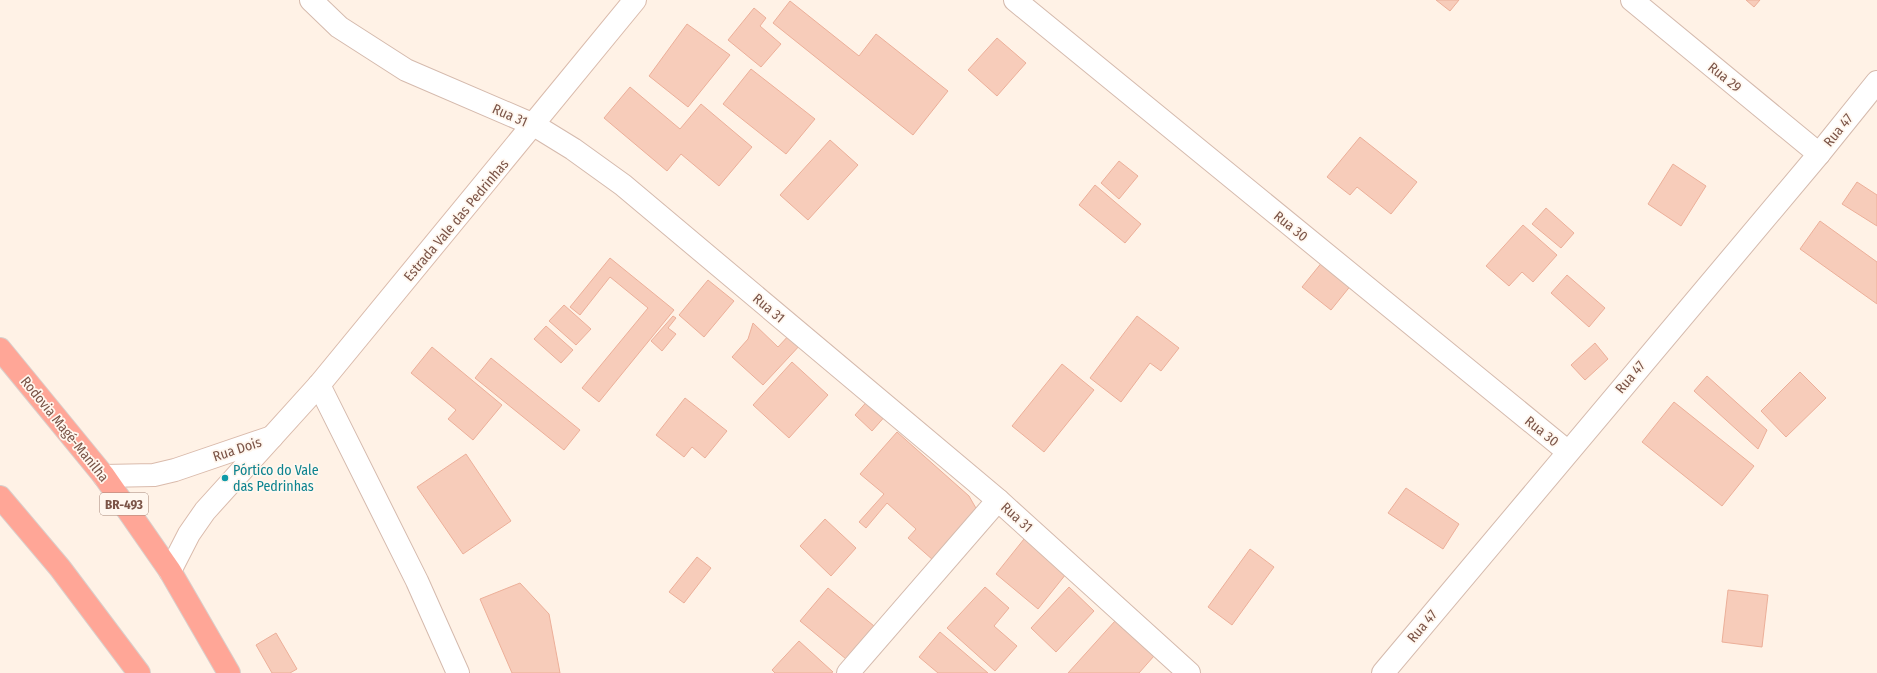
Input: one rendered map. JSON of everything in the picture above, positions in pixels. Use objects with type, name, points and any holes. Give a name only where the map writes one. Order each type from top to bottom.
[{"type":"highway","name":"Rodovia Magé-Manilha","points":[[0,349],[104,476],[170,571],[229,673]]},
{"type":"highway","points":[[0,496],[60,568],[139,673]]},
{"type":"street","name":"Rua 31","points":[[311,0],[339,27],[406,70],[534,125],[573,149],[623,185],[998,500],[1189,673]]},
{"type":"street","name":"Estrada Vale das Pedrinhas","points":[[273,437],[319,385],[534,125],[635,0]]},
{"type":"street","name":"Rua 30","points":[[1015,0],[1567,451]]},
{"type":"street","name":"Rua 29","points":[[1632,0],[1819,154]]},
{"type":"street","name":"Rua 47","points":[[1382,673],[1567,451],[1819,154],[1877,82]]},
{"type":"street","points":[[319,385],[418,581],[458,673]]},
{"type":"street","name":"Rua Dois","points":[[104,476],[154,476],[273,437]]},
{"type":"street","name":"Rua Dois","points":[[170,571],[189,534],[205,511],[273,437]]},
{"type":"street","points":[[848,673],[998,500]]},
{"type":"building","points":[[1436,0],[1459,0],[1450,11]]},
{"type":"building","points":[[1746,0],[1760,0],[1754,7]]},
{"type":"building","points":[[790,1],[859,56],[876,34],[948,91],[913,135],[773,23]]},
{"type":"building","points":[[754,8],[766,18],[760,26],[781,44],[761,67],[728,40]]},
{"type":"building","points":[[687,24],[730,55],[688,107],[649,76]]},
{"type":"building","points":[[997,38],[1026,63],[997,96],[968,70]]},
{"type":"building","points":[[751,69],[815,119],[786,154],[723,104]]},
{"type":"building","points":[[630,87],[680,129],[701,104],[752,147],[719,186],[681,154],[667,171],[604,118]]},
{"type":"building","points":[[1360,137],[1417,182],[1391,214],[1357,187],[1350,195],[1327,177]]},
{"type":"building","points":[[830,140],[858,165],[808,220],[780,195]]},
{"type":"building","points":[[1119,161],[1138,176],[1119,199],[1101,183]]},
{"type":"building","points":[[1673,164],[1706,186],[1681,226],[1648,204]]},
{"type":"building","points":[[1857,182],[1877,195],[1877,226],[1842,204]]},
{"type":"building","points":[[1095,185],[1141,224],[1125,243],[1079,205]]},
{"type":"building","points":[[1546,208],[1574,233],[1561,248],[1532,224]]},
{"type":"building","points":[[1820,221],[1877,262],[1877,304],[1800,249]]},
{"type":"building","points":[[1523,225],[1557,255],[1533,282],[1522,272],[1509,286],[1486,266]]},
{"type":"building","points":[[610,258],[674,310],[599,402],[582,388],[648,308],[610,277],[580,315],[570,307]]},
{"type":"building","points":[[1323,261],[1352,284],[1331,310],[1302,287]]},
{"type":"building","points":[[1567,275],[1605,308],[1589,327],[1551,293]]},
{"type":"building","points":[[708,280],[734,301],[704,337],[679,315]]},
{"type":"building","points":[[564,305],[591,329],[576,345],[549,321]]},
{"type":"building","points":[[673,316],[676,318],[668,328],[676,334],[662,351],[651,341]]},
{"type":"building","points":[[1137,316],[1179,348],[1161,371],[1150,363],[1121,402],[1090,378]]},
{"type":"building","points":[[753,323],[778,347],[791,333],[802,343],[763,385],[732,357],[748,339]]},
{"type":"building","points":[[546,326],[573,350],[561,363],[534,339]]},
{"type":"building","points":[[1595,343],[1608,359],[1585,380],[1571,365]]},
{"type":"building","points":[[432,347],[502,405],[473,440],[448,419],[456,410],[411,373]]},
{"type":"building","points":[[491,358],[580,430],[564,450],[475,378]]},
{"type":"building","points":[[792,362],[828,395],[789,438],[753,405]]},
{"type":"building","points":[[1062,364],[1094,390],[1044,452],[1012,426]]},
{"type":"building","points":[[1800,372],[1826,398],[1786,437],[1761,411]]},
{"type":"building","points":[[1707,376],[1767,430],[1758,449],[1694,391]]},
{"type":"building","points":[[685,398],[727,431],[705,458],[692,447],[684,457],[656,435]]},
{"type":"building","points":[[870,398],[887,414],[872,431],[855,415]]},
{"type":"building","points":[[1674,402],[1754,466],[1722,506],[1642,442]]},
{"type":"building","points":[[897,432],[969,496],[977,510],[933,560],[908,538],[916,529],[887,503],[866,528],[859,522],[884,494],[860,474]]},
{"type":"building","points":[[466,454],[511,521],[463,554],[417,487]]},
{"type":"building","points":[[1406,488],[1459,524],[1443,549],[1388,513]]},
{"type":"building","points":[[825,519],[856,548],[831,576],[800,546]]},
{"type":"building","points":[[1024,539],[1066,574],[1038,609],[996,574]]},
{"type":"building","points":[[1250,549],[1274,567],[1232,625],[1208,607]]},
{"type":"building","points":[[697,557],[711,568],[684,603],[669,592]]},
{"type":"building","points":[[520,583],[549,614],[560,673],[512,673],[480,599]]},
{"type":"building","points":[[985,587],[1009,608],[994,626],[1017,646],[995,671],[947,628]]},
{"type":"building","points":[[1069,587],[1094,611],[1056,652],[1031,628]]},
{"type":"building","points":[[828,588],[874,626],[846,659],[800,621]]},
{"type":"building","points":[[1728,590],[1768,595],[1762,647],[1722,642]]},
{"type":"building","points":[[1115,621],[1154,656],[1139,673],[1068,673]]},
{"type":"building","points":[[940,632],[988,673],[938,673],[919,657]]},
{"type":"building","points":[[276,633],[297,669],[290,673],[272,673],[256,645]]},
{"type":"building","points":[[799,641],[833,672],[775,673],[772,670]]},
{"type":"place","name":"Pórtico do Vale das Pedrinhas","points":[[225,478]]}]
